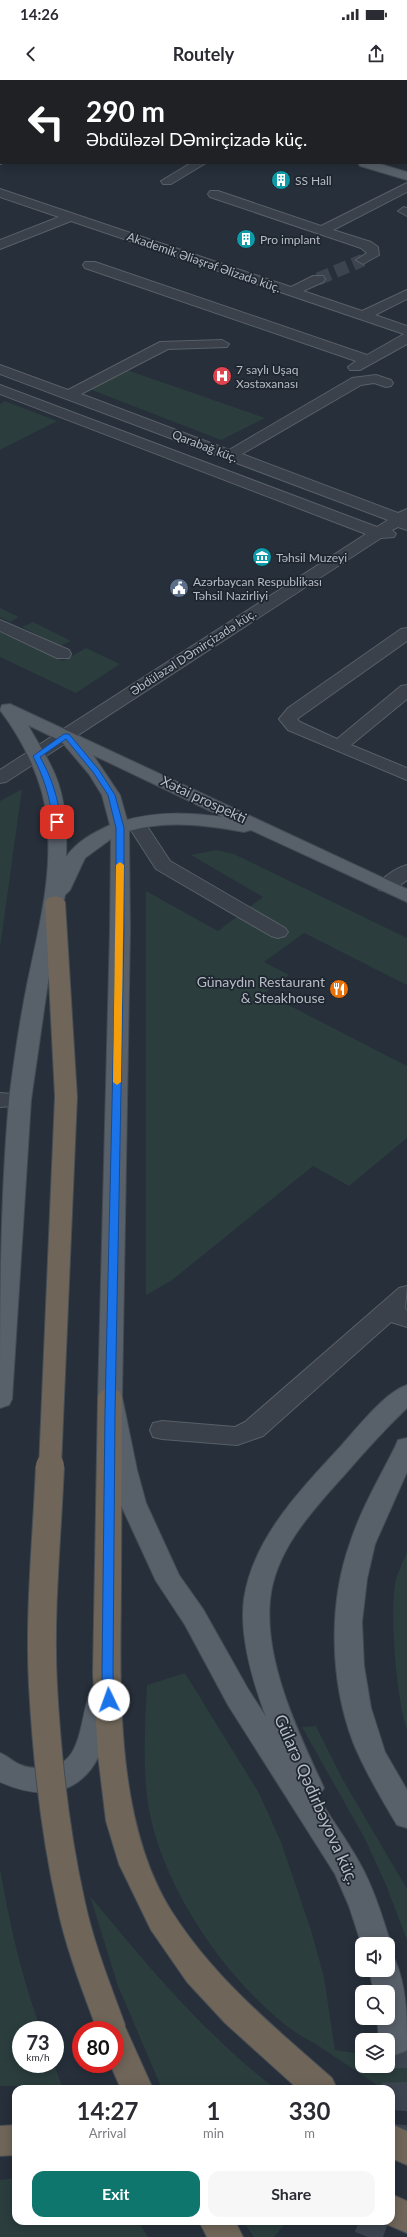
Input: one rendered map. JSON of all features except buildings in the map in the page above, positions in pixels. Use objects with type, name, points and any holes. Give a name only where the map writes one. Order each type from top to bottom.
[{"type":"highway","points":[[55,902],[66,1097],[45,1584],[43,1686],[56,1826],[71,1905],[94,1982],[109,2021]]},
{"type":"highway","points":[[110,1397],[107,1673],[112,1756],[120,1821],[134,1864],[161,1921],[198,1972],[236,2013],[317,2085]]},
{"type":"highway","points":[[124,2059],[135,2085]]},
{"type":"highway","points":[[0,2141],[12,2140]]},
{"type":"highway","points":[[395,2142],[407,2150]]},
{"type":"highway","points":[[395,2212],[407,2217]]},
{"type":"highway","points":[[218,2225],[227,2237]]},
{"type":"main road","points":[[367,164],[407,176]]},
{"type":"main road","points":[[0,1399],[10,1100],[55,902],[57,822],[54,800],[47,776],[5,707]]},
{"type":"main road","name":"Xətai prospekti","points":[[5,707],[276,833],[407,896]]},
{"type":"main road","points":[[66,735],[96,771],[128,826],[120,930],[110,1397],[124,1470],[133,1503],[169,1581],[194,1617],[238,1697],[349,1871]]},
{"type":"main road","points":[[55,902],[70,868],[81,851],[95,840],[128,826],[154,820],[205,820],[276,833]]},
{"type":"main road","name":"Gülarə Qədirbəyova küç.","points":[[374,1937],[364,1906],[349,1871],[292,1750],[270,1688],[259,1645],[257,1610],[261,1578],[278,1541],[299,1508],[386,1413],[407,1394]]},
{"type":"main road","points":[[407,1447],[376,1510],[358,1557],[350,1602],[349,1646],[353,1692],[363,1730],[385,1778],[407,1816]]},
{"type":"main road","points":[[0,1765],[2,1768],[18,1778],[38,1780],[66,1776],[80,1766],[92,1745],[107,1673]]},
{"type":"main road","points":[[386,1977],[391,2002],[394,2033]]},
{"type":"street","points":[[167,181],[198,164]]},
{"type":"street","points":[[322,230],[407,187]]},
{"type":"street","name":"Akademik Əliəşrəf Əlizadə küç.","points":[[0,193],[407,331]]},
{"type":"street","points":[[214,194],[366,245],[373,250],[373,255],[362,260]]},
{"type":"street","points":[[40,206],[54,204],[63,205],[243,264],[245,267],[237,273]]},
{"type":"street","points":[[0,246],[71,217]]},
{"type":"street","points":[[165,249],[178,242]]},
{"type":"street","points":[[90,265],[368,360]]},
{"type":"street","points":[[292,292],[318,279]]},
{"type":"street","points":[[363,316],[407,294]]},
{"type":"street","points":[[320,387],[407,338]]},
{"type":"street","points":[[69,395],[164,345],[222,344]]},
{"type":"street","name":"Qarabağ küç.","points":[[0,369],[405,520]]},
{"type":"street","points":[[230,455],[357,381],[376,379],[386,383]]},
{"type":"street","name":"Qarabağ küç.","points":[[0,389],[379,533],[407,537]]},
{"type":"street","name":"Əbdüləzəl DƏmirçizadə küç.","points":[[0,778],[379,533],[405,520]]},
{"type":"street","points":[[0,625],[64,654]]},
{"type":"street","points":[[407,633],[294,712],[288,719],[294,726],[407,775]]},
{"type":"street","points":[[339,746],[407,690]]},
{"type":"street","points":[[128,826],[163,865],[278,932]]},
{"type":"street","points":[[386,886],[407,871]]},
{"type":"street","points":[[162,1430],[237,1436],[246,1434],[398,1315],[407,1294]]},
{"type":"shaded area","points":[[127,370],[265,418],[221,440],[89,389]]},
{"type":"shaded area","points":[[5,401],[57,421],[0,450],[0,404]]},
{"type":"shaded area","points":[[0,608],[19,617],[10,622],[0,617]]},
{"type":"shaded area","points":[[33,622],[71,641],[60,646],[22,627]]},
{"type":"shaded area","points":[[0,632],[63,661],[86,648],[120,664],[76,693],[0,657]]},
{"type":"shaded area","points":[[22,789],[0,948],[0,801]]},
{"type":"shaded area","points":[[216,850],[234,854],[407,938],[407,985],[304,933],[264,962],[289,975],[265,993],[407,1066],[407,1138],[349,1186],[313,1166],[171,1281],[146,1295],[146,891],[218,931],[263,897],[191,855]]},
{"type":"shaded area","points":[[407,1552],[407,1730],[403,1716],[397,1678],[393,1617],[395,1584]]},
{"type":"shaded area","points":[[185,1673],[259,1793],[281,1842],[311,1930],[324,1977],[335,2050],[355,2053],[355,2070],[290,2028],[259,2002],[217,1954],[198,1926],[168,1869],[157,1839],[149,1810],[145,1779],[145,1716],[147,1685]]},
{"type":"shaded area","points":[[316,1726],[343,1780],[407,1889],[407,1940],[386,1885],[365,1839],[302,1727]]},
{"type":"shaded area","points":[[0,1868],[17,1950],[38,2021],[12,2021],[12,2073],[57,2073],[62,2085],[0,2086]]},
{"type":"shaded area","points":[[90,1896],[177,1998],[225,2045],[271,2085],[160,2085],[118,1986]]},
{"type":"shaded area","points":[[395,2059],[407,2061],[407,2105],[395,2097],[395,2085],[377,2085],[359,2073],[395,2073]]},
{"type":"shaded area","points":[[12,2178],[12,2225],[140,2225],[148,2237],[0,2237],[0,2180]]},
{"type":"shaded area","points":[[246,2225],[284,2225],[274,2237],[254,2237]]},
{"type":"tunnel","points":[[318,279],[363,260]]},
{"type":"tunnel","points":[[395,2041],[395,2108]]},
{"type":"tunnel","points":[[368,2237],[372,2225]]},
{"type":"slow traffic","points":[[117,1082],[120,865]]},
{"type":"place","name":"SS Hall","points":[[281,180]]},
{"type":"place","name":"Pro implant","points":[[246,239]]},
{"type":"place","name":"7 saylı Uşaq Xəstəxanası","points":[[222,376]]},
{"type":"place","name":"Təhsil Muzeyi","points":[[262,557]]},
{"type":"place","name":"Azərbaycan Respublikası Təhsil Nazirliyi","points":[[179,588]]},
{"type":"place","name":"Günaydın Restaurant & Steakhouse","points":[[339,989]]},
{"type":"route","points":[[57,822],[54,800],[47,776],[36,756],[66,735],[96,771],[111,795],[117,811],[120,828],[120,930],[110,1412],[107,1673],[109,1700]]}]
